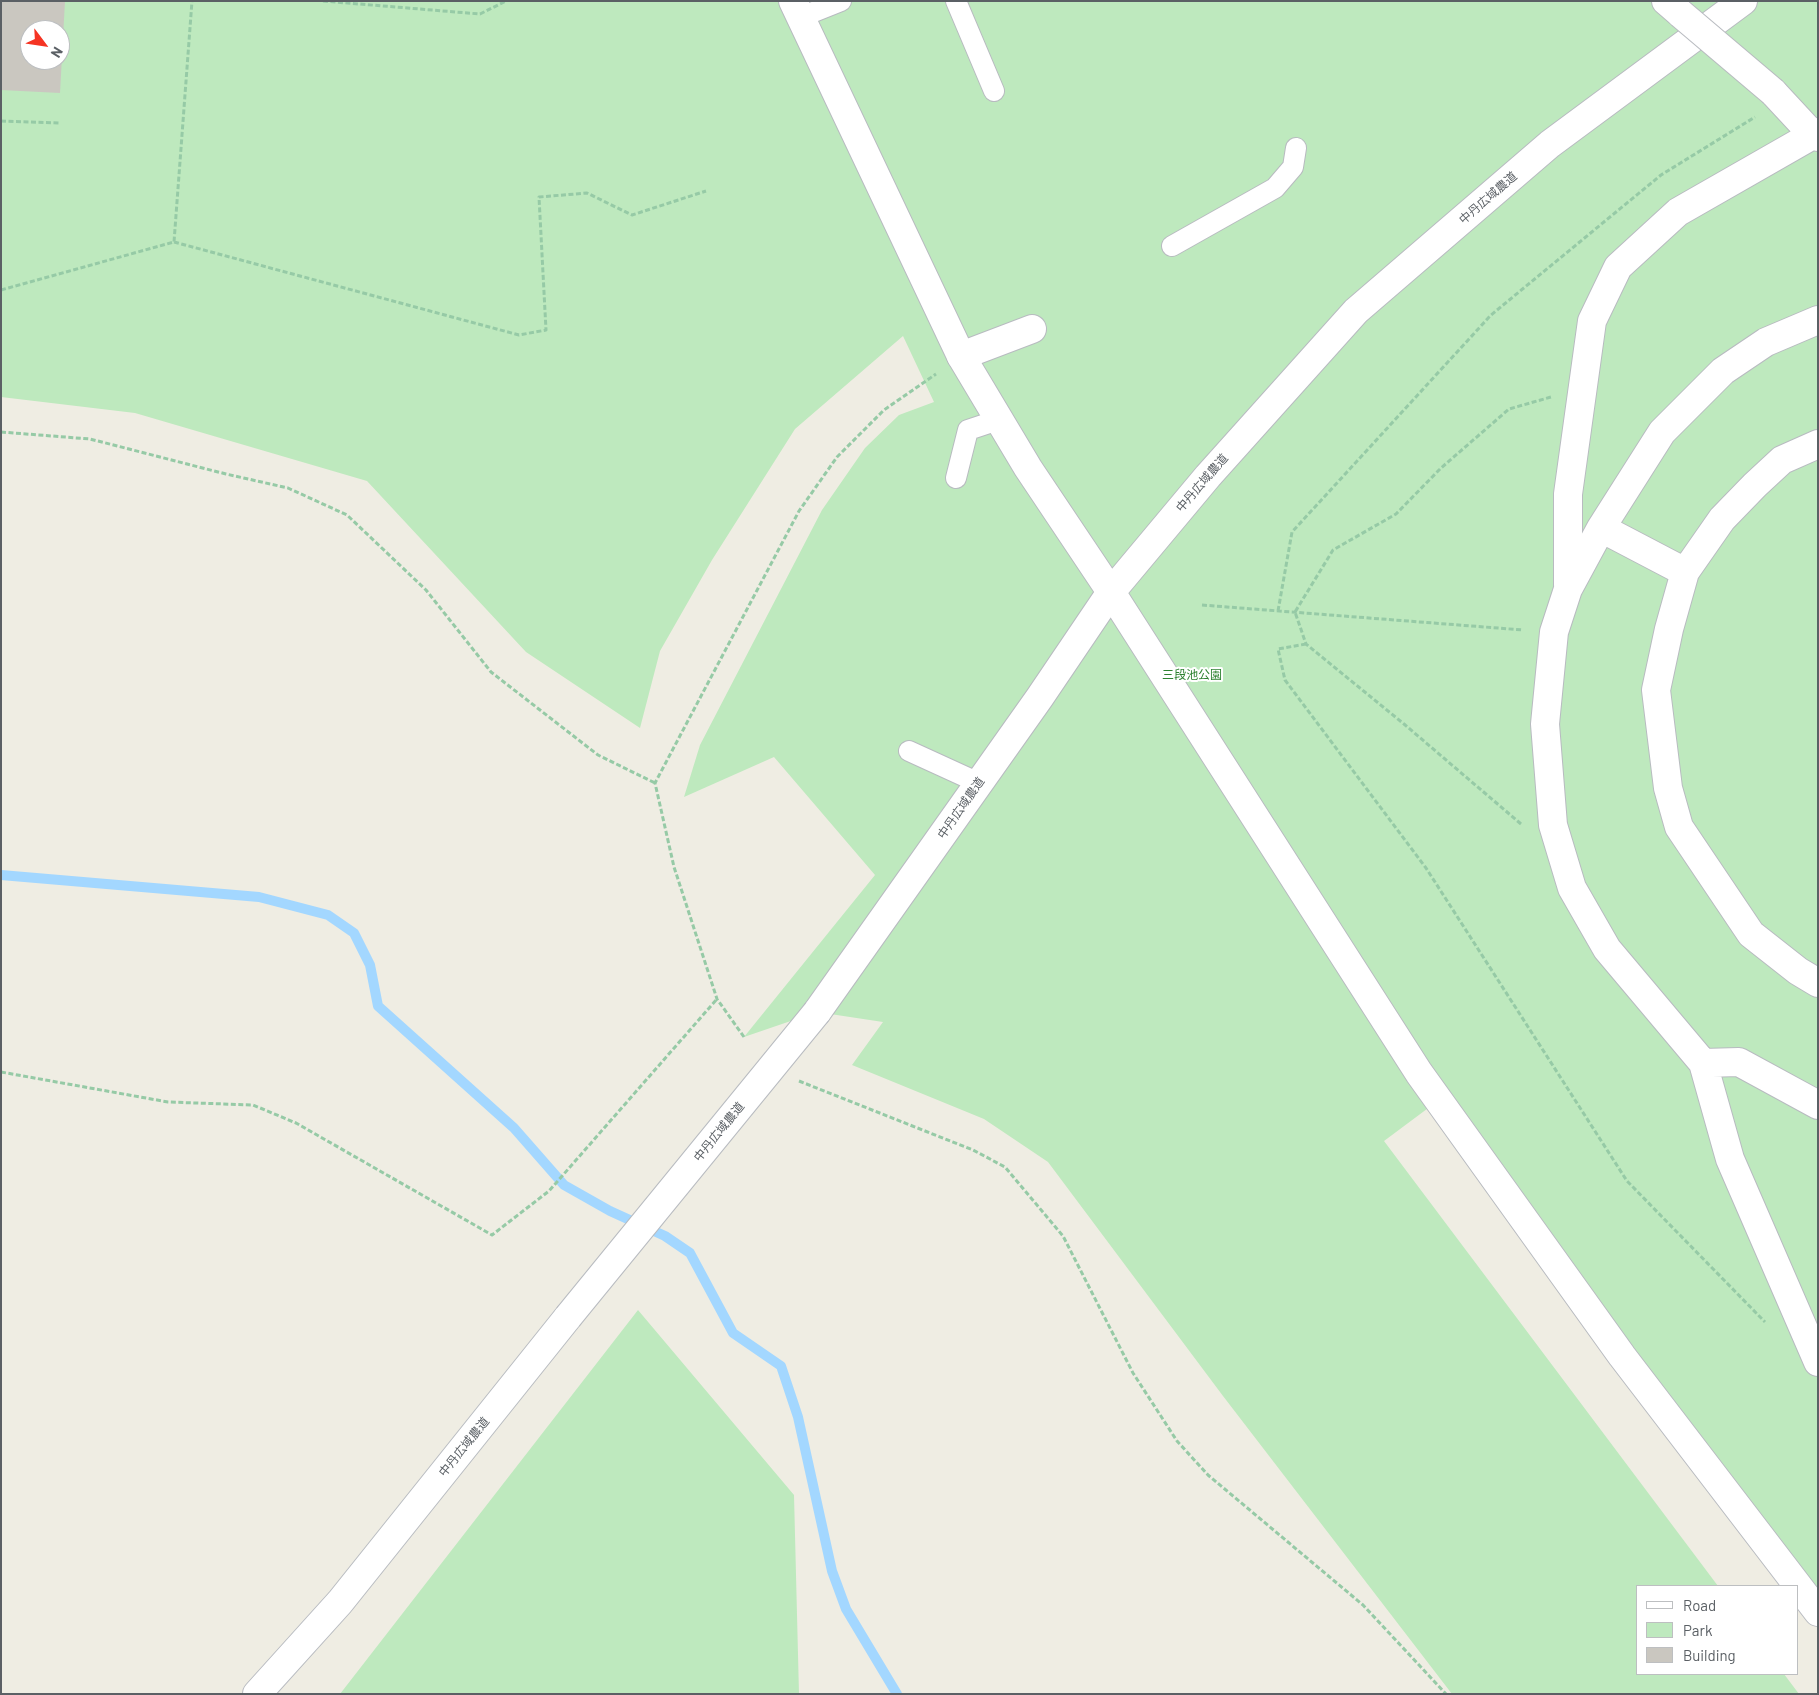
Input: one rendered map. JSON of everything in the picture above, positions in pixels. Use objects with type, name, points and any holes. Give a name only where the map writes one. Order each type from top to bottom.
[{"type":"street","name":"中丹広域農道","points":[[257,1694],[340,1602],[568,1317],[817,1012],[1040,697],[1110,592],[1208,476],[1356,311],[1550,144],[1743,1]]},
{"type":"street","points":[[1568,589],[1568,494],[1592,321],[1618,267],[1678,212],[1816,135],[1777,96],[1674,8]]},
{"type":"street","points":[[797,9],[961,356],[1028,468],[1420,1073],[1622,1356],[1797,1585]]},
{"type":"street","points":[[1818,320],[1766,342],[1723,371],[1662,432],[1601,528],[1568,589],[1554,632],[1545,724],[1553,825],[1572,888],[1607,949],[1703,1063],[1730,1159],[1818,1362]]},
{"type":"street","points":[[961,356],[1032,329]]},
{"type":"street","points":[[1818,444],[1782,460],[1755,485],[1722,519],[1685,572],[1669,629],[1656,690],[1668,788],[1679,827],[1751,934],[1798,972],[1818,983]]},
{"type":"street","points":[[1601,528],[1685,572]]},
{"type":"street","points":[[1703,1063],[1738,1062],[1818,1106]]},
{"type":"street","points":[[1799,1587],[1818,1612]]},
{"type":"lane","points":[[797,9],[842,1]]},
{"type":"lane","points":[[956,1],[994,91]]},
{"type":"lane","points":[[1172,246],[1275,188],[1293,167],[1296,148]]},
{"type":"lane","points":[[956,478],[968,430],[998,420]]},
{"type":"lane","points":[[909,751],[979,783]]},
{"type":"path","points":[[174,242],[192,1]]},
{"type":"path","points":[[323,1],[480,14],[506,1]]},
{"type":"path","points":[[1278,610],[1292,532],[1490,315],[1661,175],[1777,96]]},
{"type":"path","points":[[1,121],[59,123]]},
{"type":"path","points":[[1,290],[174,242],[519,335],[546,330],[539,197],[587,193],[632,215],[706,191]]},
{"type":"path","points":[[744,1037],[717,999],[674,867],[655,783],[799,511],[837,457],[884,410],[961,356]]},
{"type":"path","points":[[1295,612],[1333,550],[1396,514],[1441,468],[1510,409],[1583,389]]},
{"type":"path","points":[[1,432],[90,439],[288,488],[347,515],[426,590],[491,672],[598,755],[655,783]]},
{"type":"path","points":[[1202,605],[1554,632]]},
{"type":"path","points":[[1295,612],[1306,644],[1404,724],[1507,813],[1563,856]]},
{"type":"path","points":[[1306,644],[1278,649],[1285,680],[1426,868],[1627,1181],[1770,1327]]},
{"type":"path","points":[[1,1072],[168,1102],[252,1105],[296,1124],[492,1235],[549,1191],[717,999]]},
{"type":"path","points":[[794,1079],[974,1150],[1005,1168],[1064,1236],[1133,1374],[1177,1441],[1208,1475],[1363,1605],[1446,1694]]},
{"type":"green space","name":"三段池公園","points":[[1,1],[1818,1],[1818,1612],[1439,1100],[1384,1141],[1717,1585],[1636,1585],[1636,1675],[1785,1675],[1799,1694],[1452,1694],[1223,1396],[1048,1162],[984,1119],[852,1065],[883,1022],[817,1012],[744,1037],[875,875],[774,757],[684,797],[700,745],[822,510],[865,448],[899,415],[934,402],[903,336],[795,429],[712,560],[660,651],[640,728],[526,652],[367,481],[135,413],[1,397]]},
{"type":"green space","points":[[638,1310],[794,1495],[799,1694],[340,1694]]},
{"type":"building","points":[[1,1],[65,1],[64,20],[20,20],[20,70],[61,70],[60,93],[1,90]]},
{"type":"waterway","points":[[1,875],[259,897],[328,915],[354,933],[370,965],[378,1006],[514,1128],[564,1185],[610,1211],[665,1236],[690,1253],[733,1333],[781,1366],[798,1417],[832,1571],[846,1609],[897,1694]]}]
